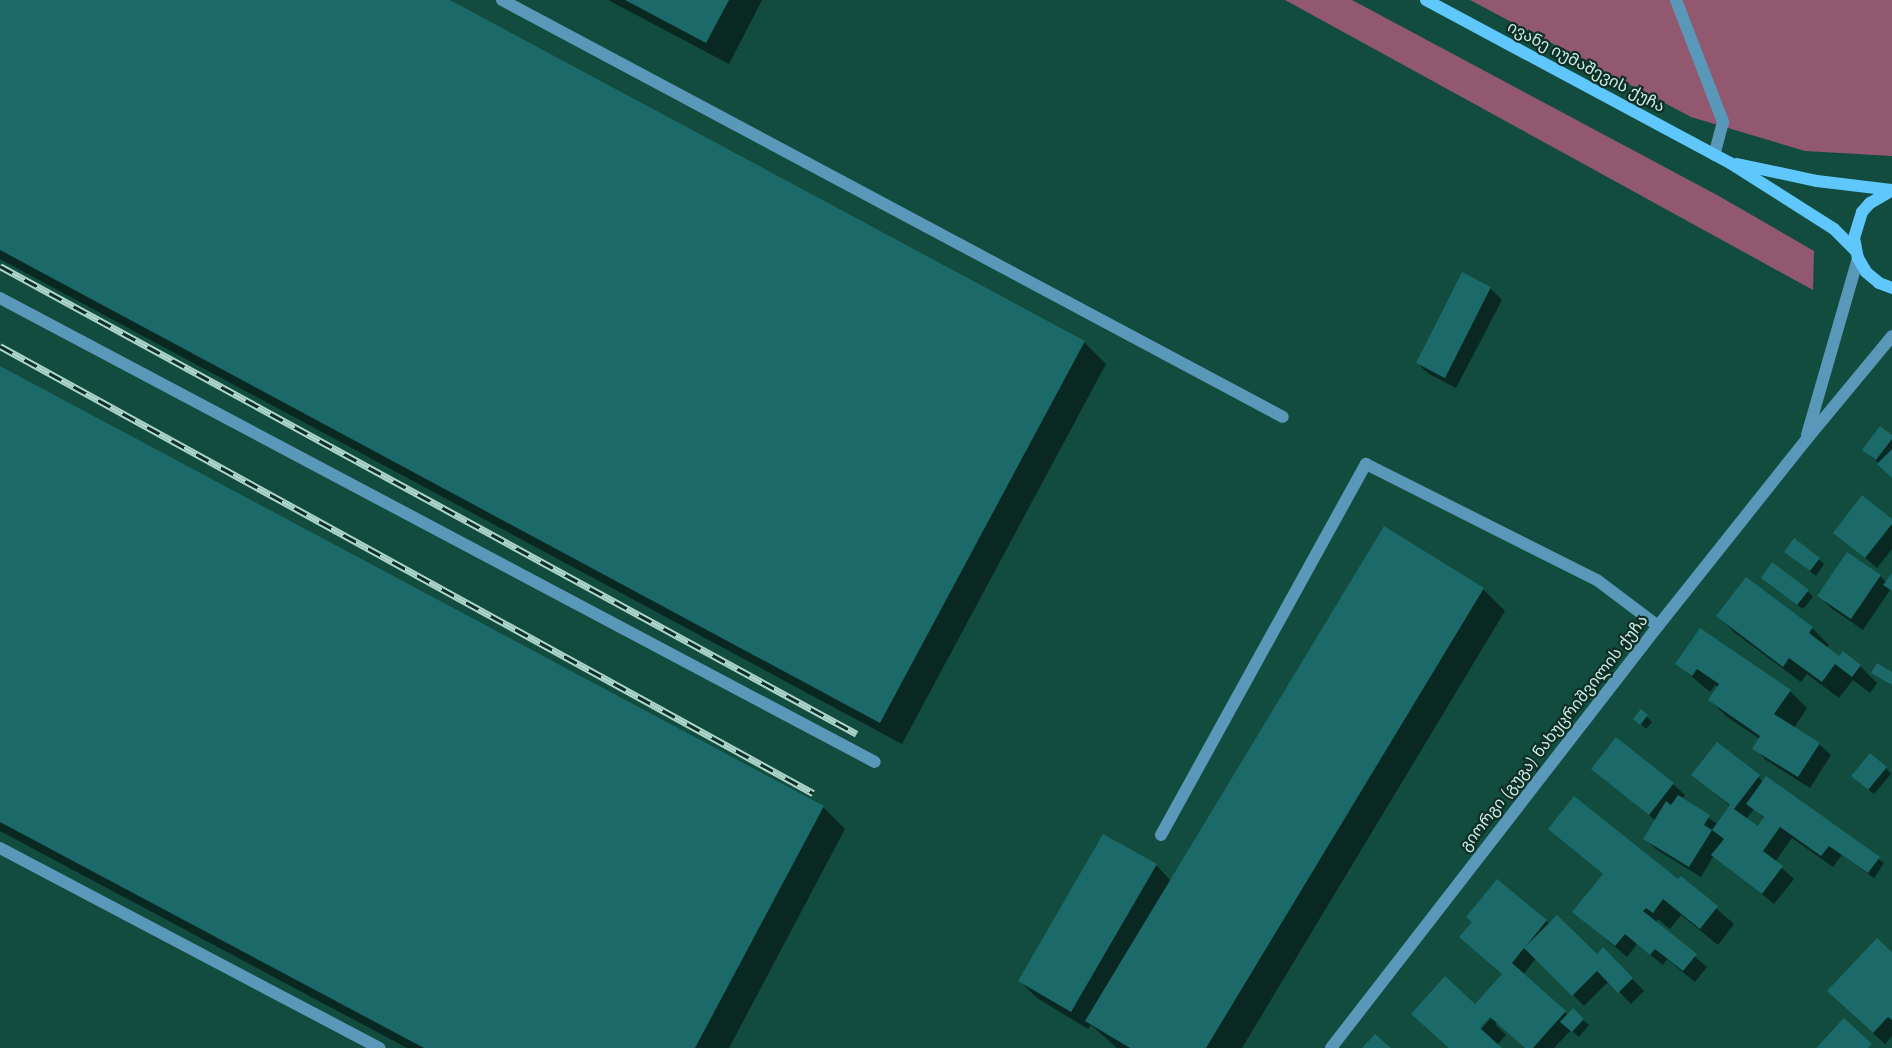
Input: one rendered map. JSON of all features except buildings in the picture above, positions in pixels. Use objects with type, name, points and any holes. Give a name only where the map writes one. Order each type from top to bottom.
[{"type":"street","points":[[502,0],[1283,417]]},
{"type":"street","name":"ივანე იუმაშევის ქუჩა","points":[[1426,0],[1730,163],[1834,229],[1857,255],[1866,272],[1879,283],[1892,288]]},
{"type":"street","points":[[1676,0],[1723,122],[1714,155]]},
{"type":"street","name":"ივანე იუმაშევის ქუჩა","points":[[1730,163],[1817,181],[1892,191]]},
{"type":"street","points":[[1857,255],[1857,225],[1862,213],[1870,202],[1892,191]]},
{"type":"street","name":"გიორგი (გუგა) ნახუცრიშვილის ქუჩა","points":[[1806,440],[1857,255]]},
{"type":"street","points":[[0,297],[875,762]]},
{"type":"street","name":"გიორგი (გუგა) ნახუცრიშვილის ქუჩა","points":[[1331,1048],[1658,626],[1892,336]]},
{"type":"street","points":[[1161,836],[1366,464],[1597,580],[1658,626]]},
{"type":"street","points":[[0,848],[379,1048]]},
{"type":"shaded area","points":[[1285,0],[1352,0],[1717,195],[1814,251],[1813,290]]},
{"type":"shaded area","points":[[1470,0],[1892,0],[1892,156],[1805,151],[1691,117]]},
{"type":"railway","points":[[0,266],[857,734]]},
{"type":"railway","points":[[0,346],[813,793]]}]
